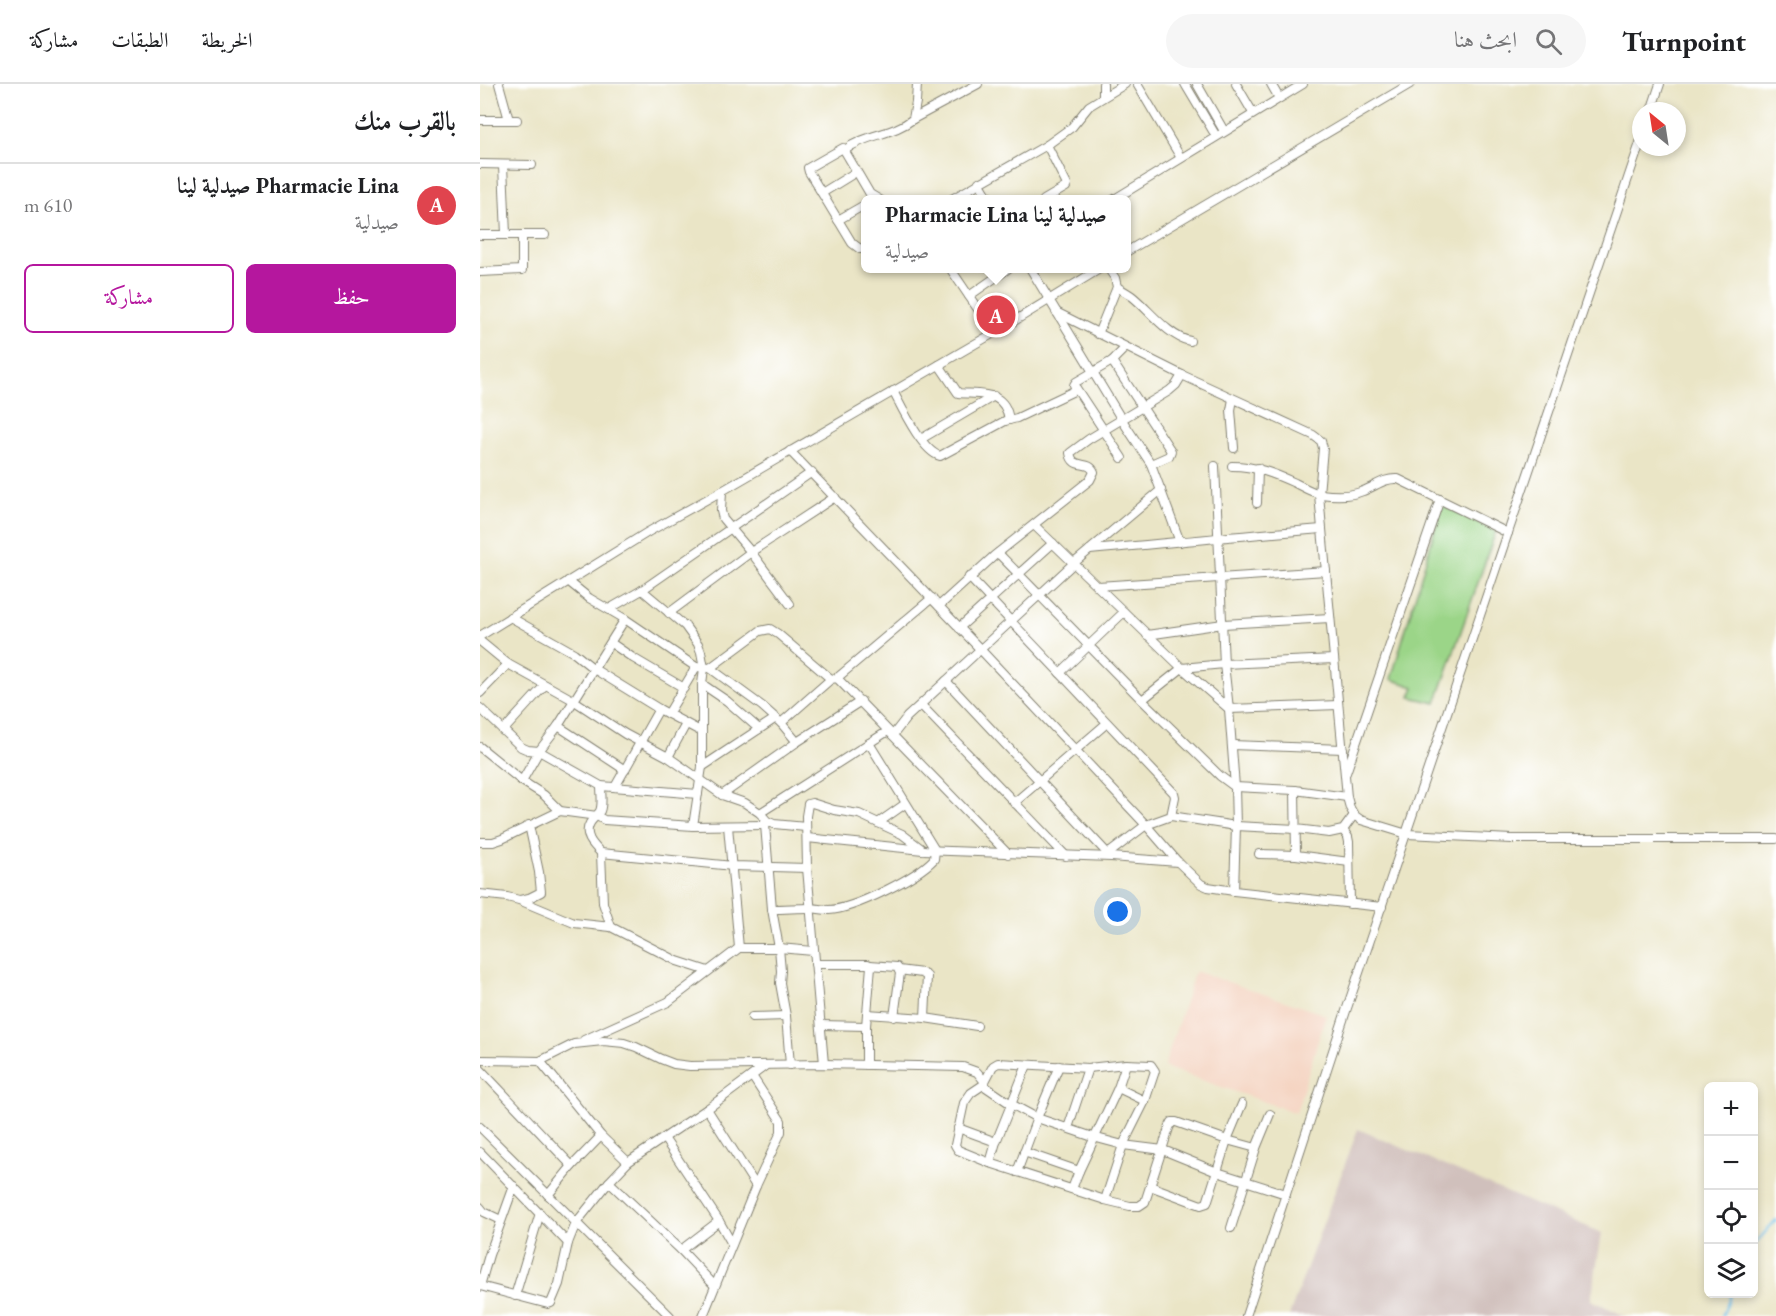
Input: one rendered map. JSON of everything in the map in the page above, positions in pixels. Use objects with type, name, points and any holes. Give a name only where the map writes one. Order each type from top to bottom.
[{"type":"street","points":[[480,120],[513,120],[499,84]]},
{"type":"street","points":[[913,119],[918,84]]},
{"type":"street","points":[[861,249],[855,246],[808,168],[858,141],[901,128],[913,119],[978,84]]},
{"type":"street","points":[[1103,84],[1103,96]]},
{"type":"street","points":[[958,195],[1047,145],[1072,127],[1089,106],[1125,84]]},
{"type":"street","points":[[1137,84],[1181,158]]},
{"type":"street","points":[[1185,84],[1216,136]]},
{"type":"street","points":[[1197,84],[1224,131]]},
{"type":"street","points":[[1236,84],[1253,113]]},
{"type":"street","points":[[1270,84],[1279,98]]},
{"type":"street","points":[[1121,195],[1303,84]]},
{"type":"street","points":[[1131,247],[1410,84]]},
{"type":"street","points":[[1654,102],[1660,84]]},
{"type":"street","points":[[1047,145],[1067,185],[1053,195]]},
{"type":"street","points":[[845,150],[871,195]]},
{"type":"street","points":[[1246,1316],[1346,1011],[1636,156]]},
{"type":"street","points":[[480,164],[532,165]]},
{"type":"street","points":[[503,165],[506,235]]},
{"type":"street","points":[[822,193],[856,172]]},
{"type":"street","points":[[980,182],[987,195]]},
{"type":"street","points":[[838,220],[861,207]]},
{"type":"street","points":[[480,235],[545,235]]},
{"type":"street","points":[[480,272],[522,270],[522,235]]},
{"type":"street","points":[[953,273],[994,333]]},
{"type":"street","points":[[969,296],[1002,273]]},
{"type":"street","points":[[1033,273],[1122,420],[1152,464],[1180,542]]},
{"type":"street","points":[[480,636],[648,532],[994,333],[1093,273]]},
{"type":"street","points":[[1098,334],[1117,286],[1112,273]]},
{"type":"street","points":[[1117,286],[1170,331],[1190,341]]},
{"type":"street","points":[[1056,312],[1125,348],[1313,435],[1321,441],[1323,448],[1319,494],[1322,529],[1347,796],[1354,815],[1370,824],[1407,834],[1512,839],[1776,840]]},
{"type":"street","points":[[1122,458],[1074,385],[1112,361],[1125,348]]},
{"type":"street","points":[[1112,361],[1171,451],[1169,456],[1152,464]]},
{"type":"street","points":[[939,365],[958,393],[994,396],[1004,403],[1009,420]]},
{"type":"street","points":[[939,606],[969,577],[1093,476],[1094,472],[1091,467],[1075,463],[1070,453],[1173,389],[1182,375]]},
{"type":"street","points":[[892,391],[921,439],[933,453],[940,456],[999,424],[1076,390]]},
{"type":"street","points":[[921,439],[994,396]]},
{"type":"street","points":[[1233,399],[1231,410],[1234,448]]},
{"type":"street","points":[[790,451],[1201,884],[1234,891],[1382,907]]},
{"type":"street","points":[[1215,466],[1224,664],[1235,787],[1234,891]]},
{"type":"street","points":[[1232,466],[1258,468],[1271,472],[1319,494],[1355,494],[1382,481],[1394,479],[1508,533]]},
{"type":"street","points":[[1257,503],[1258,468]]},
{"type":"street","points":[[609,609],[642,590],[812,472]]},
{"type":"street","points":[[760,813],[869,743],[891,733],[1074,562],[1161,490]]},
{"type":"street","points":[[722,491],[722,516],[790,604]]},
{"type":"street","points":[[669,614],[751,552],[835,497]]},
{"type":"street","points":[[1345,776],[1440,499]]},
{"type":"street","points":[[1034,525],[1182,668],[1229,710],[1338,705]]},
{"type":"street","points":[[1089,550],[1322,529]]},
{"type":"street","points":[[959,628],[1053,543]]},
{"type":"street","points":[[998,553],[1142,700],[1215,772],[1235,787],[1295,790],[1347,796]]},
{"type":"street","points":[[1098,586],[1326,571]]},
{"type":"street","points":[[969,577],[1174,793],[1172,816]]},
{"type":"street","points":[[568,581],[589,598],[703,668],[779,720],[797,742]]},
{"type":"street","points":[[642,590],[686,626],[701,652],[703,668],[702,767],[693,826]]},
{"type":"street","points":[[702,767],[759,729],[779,720],[834,679],[932,598]]},
{"type":"street","points":[[1060,674],[1124,612]]},
{"type":"street","points":[[510,617],[574,653],[594,669],[659,709],[702,732]]},
{"type":"street","points":[[1147,634],[1223,624],[1330,618]]},
{"type":"street","points":[[522,781],[625,619]]},
{"type":"street","points":[[668,714],[684,688],[703,668],[760,631],[770,629],[861,701],[1008,854]]},
{"type":"street","points":[[480,641],[508,664],[573,700],[625,735],[668,757],[723,795],[745,803],[760,813],[766,823],[772,909],[779,948],[780,983],[786,1016],[790,1065]]},
{"type":"street","points":[[611,643],[684,688]]},
{"type":"street","points":[[1142,700],[1182,668],[1334,659]]},
{"type":"street","points":[[480,693],[508,664]]},
{"type":"street","points":[[946,681],[1109,855]]},
{"type":"street","points":[[702,684],[727,701],[759,729]]},
{"type":"street","points":[[503,731],[545,685]]},
{"type":"street","points":[[723,795],[797,742],[861,701]]},
{"type":"street","points":[[921,705],[1066,856]]},
{"type":"street","points":[[480,708],[521,747],[539,751],[601,786],[698,794]]},
{"type":"street","points":[[615,787],[659,709]]},
{"type":"street","points":[[1014,803],[1107,723]]},
{"type":"street","points":[[668,757],[686,724]]},
{"type":"street","points":[[558,726],[625,770]]},
{"type":"street","points":[[772,909],[830,910],[849,905],[869,898],[919,872],[934,859],[935,850],[869,743]]},
{"type":"street","points":[[1232,745],[1343,749]]},
{"type":"street","points":[[480,747],[522,781],[544,795],[560,811]]},
{"type":"street","points":[[601,786],[601,808],[591,821],[588,831],[592,844],[601,853],[733,866],[807,868]]},
{"type":"street","points":[[1295,790],[1296,855]]},
{"type":"street","points":[[824,1064],[807,868],[808,804],[859,814],[902,834],[923,850]]},
{"type":"street","points":[[878,823],[905,804]]},
{"type":"street","points":[[480,842],[502,839],[560,811],[597,816],[604,820],[693,826],[766,823],[806,827]]},
{"type":"street","points":[[1109,855],[1146,825],[1172,816],[1236,826],[1329,832],[1343,830],[1354,815]]},
{"type":"street","points":[[519,900],[542,892],[529,825]]},
{"type":"street","points":[[728,826],[739,948]]},
{"type":"street","points":[[1343,830],[1348,837],[1350,904]]},
{"type":"street","points":[[807,838],[923,850],[1066,856],[1109,855],[1178,862]]},
{"type":"street","points":[[601,853],[602,896],[611,927]]},
{"type":"street","points":[[1259,854],[1296,855],[1349,862]]},
{"type":"street","points":[[480,894],[519,900],[574,923],[611,927],[677,961],[708,971]]},
{"type":"street","points":[[480,1060],[540,1061],[668,1002],[739,948],[813,951]]},
{"type":"street","points":[[816,963],[897,967],[899,970],[922,973],[927,976],[925,1018]]},
{"type":"street","points":[[866,1065],[866,1026],[872,969],[870,965]]},
{"type":"street","points":[[894,1017],[901,975],[899,970]]},
{"type":"street","points":[[867,1014],[925,1018],[977,1026]]},
{"type":"street","points":[[752,1017],[786,1016]]},
{"type":"street","points":[[821,1025],[866,1026]]},
{"type":"street","points":[[574,1044],[603,1041],[624,1043],[668,1062],[690,1066],[824,1064],[963,1067],[977,1072],[984,1084],[1011,1104],[1037,1118],[1123,1145],[1163,1150],[1217,1172],[1286,1194]]},
{"type":"street","points":[[540,1061],[601,1136],[628,1162]]},
{"type":"street","points":[[1105,1200],[1123,1145],[1145,1101],[1155,1071],[1154,1067],[1126,1064],[1088,1068],[998,1063],[993,1066],[984,1084],[967,1097],[961,1111],[956,1149],[990,1163],[1072,1190],[1105,1200],[1130,1206],[1139,1206],[1145,1202],[1171,1124],[1176,1122],[1257,1148]]},
{"type":"street","points":[[1072,1190],[1093,1137],[1118,1088],[1126,1064]]},
{"type":"street","points":[[990,1163],[996,1142],[1027,1065]]},
{"type":"street","points":[[514,1186],[480,1286],[548,1304],[553,1301],[559,1284],[568,1243],[576,1223],[609,1182],[628,1162],[707,1109],[765,1066]]},
{"type":"street","points":[[1017,1172],[1059,1066]]},
{"type":"street","points":[[1068,1128],[1088,1068]]},
{"type":"street","points":[[480,1069],[572,1166]]},
{"type":"street","points":[[703,1316],[756,1186],[781,1132],[782,1126],[778,1116],[752,1076]]},
{"type":"street","points":[[1118,1088],[1145,1101]]},
{"type":"street","points":[[1150,1186],[1201,1206],[1207,1203],[1227,1140],[1242,1104]]},
{"type":"street","points":[[707,1109],[756,1186]]},
{"type":"street","points":[[1231,1228],[1270,1114]]},
{"type":"street","points":[[480,1127],[670,1316]]},
{"type":"street","points":[[958,1128],[996,1142]]},
{"type":"street","points":[[548,1195],[601,1136]]},
{"type":"street","points":[[664,1138],[732,1244]]},
{"type":"street","points":[[480,1152],[568,1243]]},
{"type":"street","points":[[1024,1152],[1079,1171]]},
{"type":"street","points":[[609,1182],[681,1250],[715,1286]]},
{"type":"street","points":[[481,1210],[501,1221]]},
{"type":"street","points":[[515,1296],[540,1213]]},
{"type":"street","points":[[681,1250],[719,1221]]},
{"type":"street","points":[[480,1251],[489,1255]]},
{"type":"shaded area","points":[[1195,971],[1326,1015],[1296,1113],[1164,1067]]},
{"type":"shaded area","points":[[1358,1129],[1602,1233],[1591,1300],[1625,1316],[1289,1316]]},
{"type":"green space","points":[[1442,505],[1496,531],[1436,703],[1410,697],[1414,687],[1391,679]]},
{"type":"waterway","points":[[1755,1244],[1776,1220]]},
{"type":"waterway","points":[[1722,1316],[1729,1298]]},
{"type":"place","name":"Pharmacie Lina صيدلية لينا","points":[[996,315]]}]
